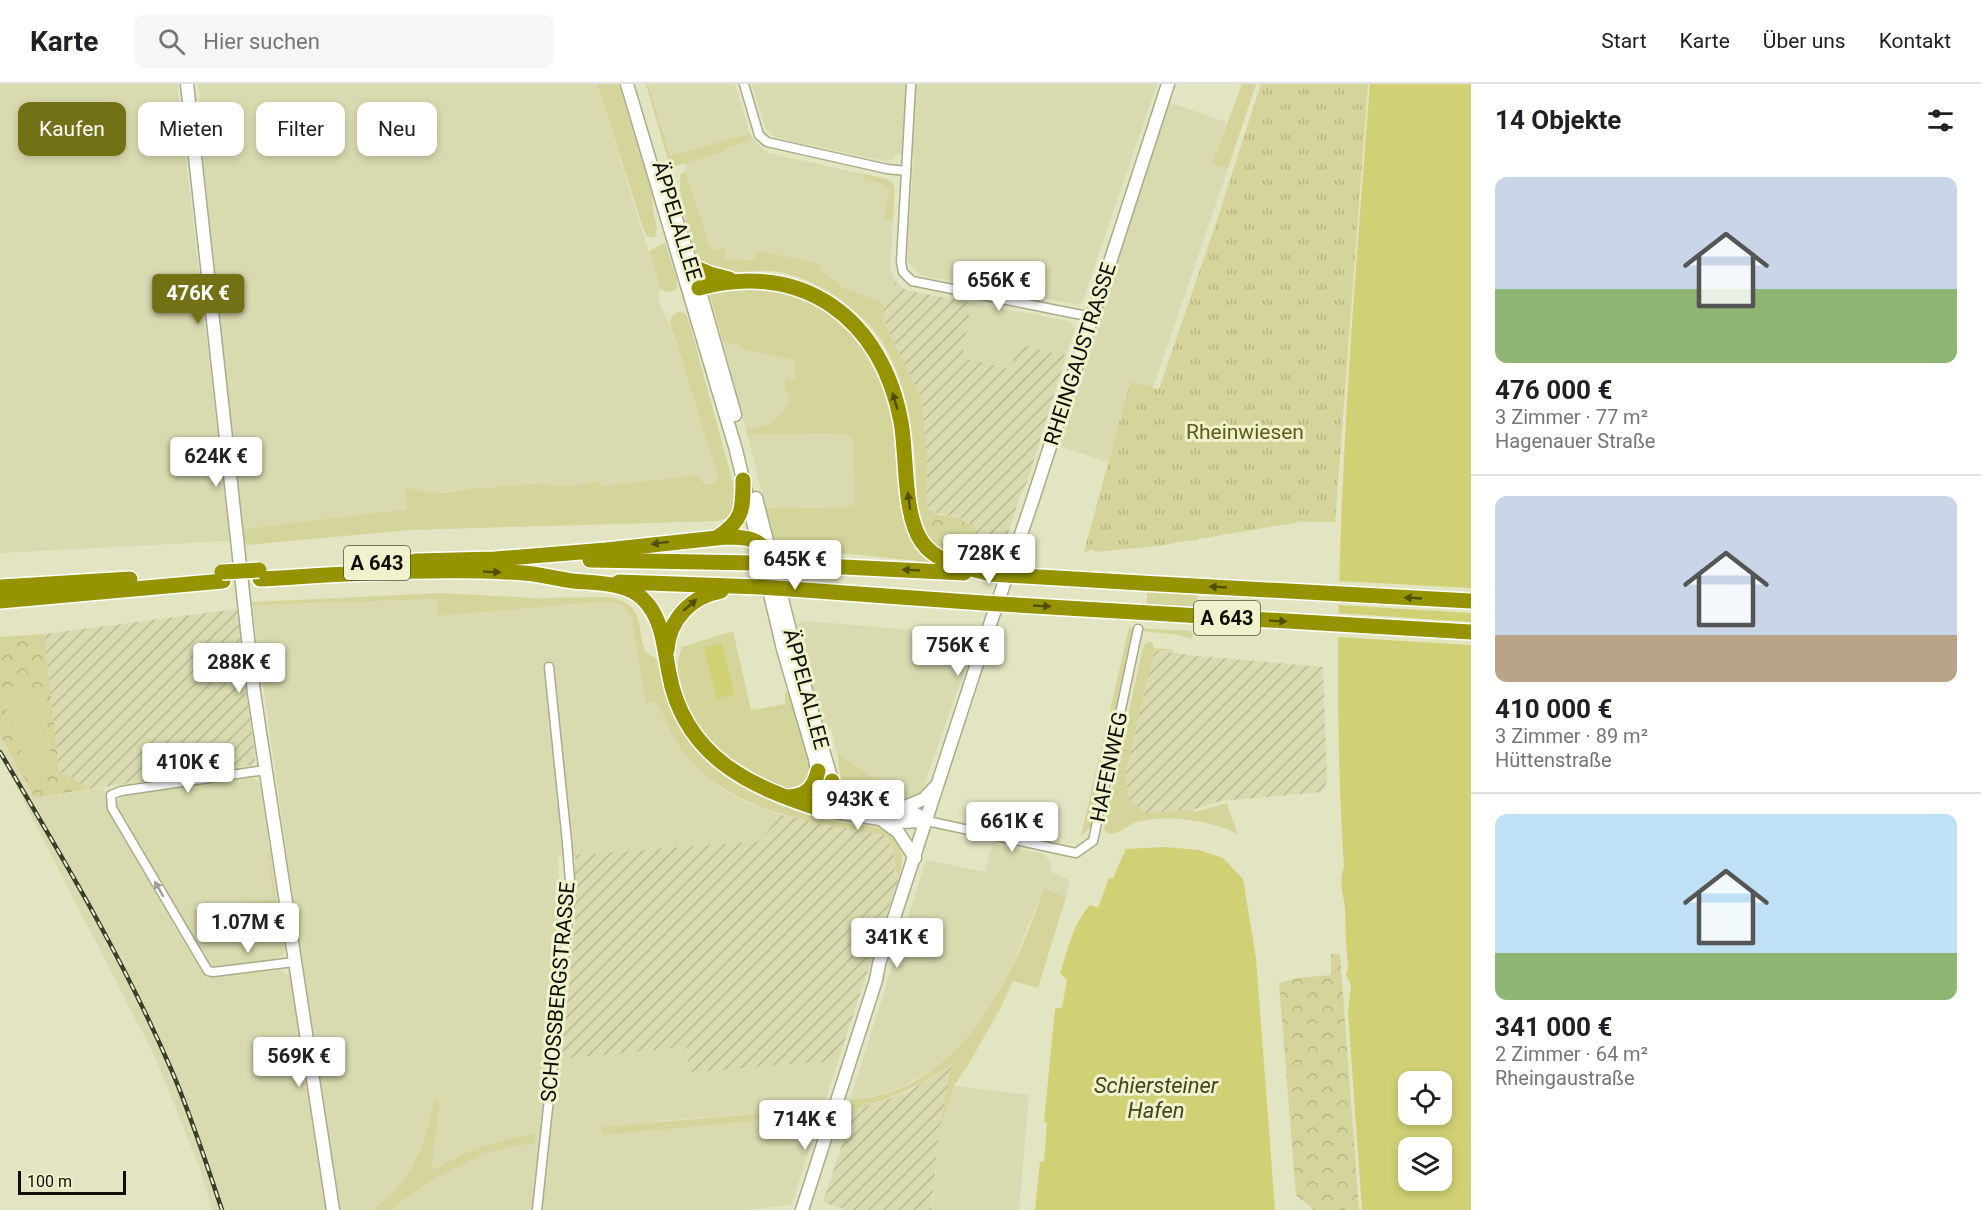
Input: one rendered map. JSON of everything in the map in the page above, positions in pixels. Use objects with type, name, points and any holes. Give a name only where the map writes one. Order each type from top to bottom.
[{"type":"highway","points":[[691,266],[710,274],[738,280],[779,284],[813,294],[838,311],[860,331],[879,358],[897,405],[910,506],[920,539],[929,550],[943,560],[990,574]]},
{"type":"highway","points":[[694,289],[738,280]]},
{"type":"highway","points":[[718,537],[729,530],[740,516],[743,480]]},
{"type":"highway","points":[[495,558],[733,537],[763,544],[777,560]]},
{"type":"highway","name":"A 643","points":[[260,575],[340,564],[495,558],[755,563],[777,560],[1471,601]]},
{"type":"highway","name":"A 643","points":[[2,590],[260,575],[482,571],[525,573],[579,581],[760,587],[983,603],[1471,632]]},
{"type":"highway","name":"A 643","points":[[2,590],[47,597],[223,577]]},
{"type":"highway","points":[[579,581],[624,588],[643,598],[656,616],[674,693],[691,728],[702,744],[722,764],[764,789],[793,799],[823,805],[865,806]]},
{"type":"highway","points":[[667,656],[667,645],[672,628],[682,612],[694,600],[718,591],[760,587]]},
{"type":"highway","points":[[0,608],[47,597]]},
{"type":"highway","points":[[793,799],[810,790],[815,783],[818,771]]},
{"type":"highway","points":[[823,805],[831,791],[832,781]]},
{"type":"main road","points":[[187,84],[254,693],[333,1210]]},
{"type":"main road","name":"ÄPPELALLEE","points":[[627,84],[736,422],[777,560],[820,744],[832,781],[846,797],[865,806],[900,809],[918,815],[927,821]]},
{"type":"main road","name":"ÄPPELALLEE","points":[[636,84],[691,266],[694,289],[743,480],[756,541],[789,671],[807,726],[818,771],[823,805]]},
{"type":"main road","name":"RHEINGAUSTRASSE","points":[[802,1210],[884,960],[885,950],[939,782],[1168,84]]},
{"type":"main road","points":[[900,809],[927,798],[939,782]]},
{"type":"main road","points":[[823,805],[879,819],[927,821]]},
{"type":"main road","points":[[879,819],[898,832],[915,858]]},
{"type":"street","points":[[744,84],[759,135],[767,142],[887,169],[906,171]]},
{"type":"street","points":[[912,84],[901,262],[905,275],[912,282],[1092,317]]},
{"type":"street","name":"HAFENWEG","points":[[927,821],[1076,853],[1094,841],[1138,629]]},
{"type":"street","name":"SCHOSSBERGSTRASSE","points":[[537,1210],[571,894],[549,667]]},
{"type":"street","points":[[265,770],[121,790],[111,795],[112,808],[204,966],[213,972],[294,962]]},
{"type":"shaded area","points":[[0,84],[177,84],[179,102],[138,102],[138,156],[185,156],[230,541],[0,553]]},
{"type":"shaded area","points":[[198,84],[597,84],[660,289],[658,298],[661,308],[668,320],[713,456],[718,475],[717,480],[713,484],[703,483],[699,475],[600,486],[599,481],[561,487],[538,483],[429,494],[416,493],[405,487],[407,509],[243,529],[202,156],[244,156],[244,102],[200,102]]},
{"type":"shaded area","points":[[648,84],[735,84],[749,131],[756,143],[769,153],[885,179],[893,183],[895,191],[890,269],[896,282],[884,303],[844,288],[820,268],[820,265],[724,259],[717,250],[713,250],[709,244],[681,153],[670,156]]},
{"type":"shaded area","points":[[752,84],[1157,84],[1084,297],[1079,304],[1075,304],[918,273],[907,257],[914,155],[898,154],[892,160],[884,161],[774,137],[765,127]]},
{"type":"shaded area","points":[[1168,102],[1226,122],[1213,163],[1228,168],[1153,388],[1130,382],[1108,462],[1059,446]]},
{"type":"shaded area","points":[[896,282],[906,290],[971,303],[962,358],[1011,369],[1017,344],[1066,356],[1027,482],[1006,540],[987,533],[976,540],[975,526],[960,518],[931,512],[927,508],[927,459],[922,401],[883,320],[884,303]]},
{"type":"shaded area","points":[[971,303],[1069,321],[1075,328],[1066,356],[1017,344],[1011,369],[961,358]]},
{"type":"shaded area","points":[[723,343],[736,344],[743,349],[794,359],[795,380],[785,378],[784,387],[790,399],[779,417],[771,424],[746,430]]},
{"type":"shaded area","points":[[835,433],[853,436],[855,507],[766,508],[747,434]]},
{"type":"shaded area","points":[[437,599],[438,616],[612,601],[623,606],[632,619],[646,702],[657,701],[683,753],[723,789],[747,803],[781,815],[760,841],[558,857],[560,898],[557,950],[545,1057],[561,1059],[687,1047],[689,1071],[838,1061],[823,1108],[670,1120],[602,1128],[603,1135],[820,1115],[790,1205],[745,1210],[212,1210],[199,1166],[155,1057],[0,755],[0,735],[35,798],[103,788],[108,804],[117,802],[124,795],[248,776],[257,780],[260,784],[285,949],[284,954],[276,960],[219,968],[207,963],[128,830],[121,834],[205,978],[280,970],[287,974],[303,971],[252,605]]},
{"type":"shaded area","points":[[237,609],[255,755],[255,762],[252,765],[90,789],[59,771],[44,634]]},
{"type":"shaded area","points":[[806,621],[938,632],[974,643],[921,794],[909,801],[837,753],[831,728],[822,723],[796,624]]},
{"type":"shaded area","points":[[1154,650],[1323,667],[1327,781],[1322,792],[1221,801],[1192,810],[1146,813],[1129,801],[1125,777]]},
{"type":"shaded area","points":[[781,815],[884,835],[894,848],[895,873],[899,877],[838,1061],[689,1072],[687,1047],[561,1059],[575,924],[575,855],[760,841]]},
{"type":"shaded area","points":[[993,844],[1044,854],[1052,865],[1051,872],[1069,881],[1066,897],[1044,888],[1007,977],[989,1010],[966,1040],[944,1063],[900,1088],[880,1095],[850,1100],[926,860],[985,872]]},
{"type":"shaded area","points":[[953,1062],[940,1127],[931,1210],[846,1210],[823,1202],[853,1110],[909,1091]]},
{"type":"shaded area","points":[[954,1086],[1029,1095],[1019,1210],[932,1210],[940,1127]]},
{"type":"green space","points":[[597,84],[619,84],[652,195],[657,228],[655,237],[648,237],[644,231]]},
{"type":"green space","points":[[646,84],[648,84],[670,156],[749,134],[751,140],[673,169],[670,168]]},
{"type":"green space","points":[[1242,84],[1256,84],[1228,168],[1212,164]]},
{"type":"green space","name":"Rheinwiesen","points":[[1261,84],[1368,84],[1335,522],[1299,522],[1157,546],[1094,552],[1093,549],[1084,552],[1130,382],[1159,389]]},
{"type":"green space","points":[[686,171],[709,244],[713,250],[725,249],[725,259],[754,260],[757,251],[760,251],[820,264],[820,269],[844,288],[884,303],[883,320],[922,401],[927,459],[927,508],[935,514],[921,525],[917,503],[916,466],[906,401],[896,369],[881,340],[872,328],[847,305],[803,279],[772,271],[729,272],[705,266],[690,237],[683,208],[680,175]]},
{"type":"green space","points":[[865,174],[887,179],[894,185],[893,220],[884,218],[890,189],[885,188],[885,184],[864,180]]},
{"type":"green space","points":[[665,243],[677,280],[677,288],[668,292],[660,288],[649,251]]},
{"type":"green space","points":[[716,289],[764,289],[795,295],[816,304],[852,333],[866,352],[886,394],[894,426],[902,492],[937,563],[777,548],[766,508],[855,507],[853,436],[835,433],[747,434],[746,430],[773,422],[785,407],[790,399],[784,387],[785,378],[795,380],[794,360],[743,349],[736,344],[723,343],[710,295],[710,292]]},
{"type":"green space","points":[[678,312],[684,313],[688,318],[736,494],[736,506],[727,518],[718,521],[410,530],[246,545],[243,529],[407,509],[405,486],[433,493],[538,483],[561,487],[599,481],[600,486],[699,475],[703,483],[713,484],[718,475],[670,323],[672,316]]},
{"type":"green space","points":[[935,514],[960,518],[975,526],[976,540],[994,546],[995,551],[963,555],[942,549],[926,535],[921,525]]},
{"type":"green space","points":[[1148,578],[1198,581],[1196,622],[1146,619]]},
{"type":"green space","points":[[443,593],[535,598],[608,597],[627,603],[637,616],[646,652],[659,663],[666,690],[682,728],[706,760],[737,785],[770,800],[821,819],[873,827],[889,833],[901,847],[899,877],[895,867],[893,847],[884,835],[809,821],[761,807],[717,784],[689,759],[675,739],[657,702],[646,703],[632,619],[623,606],[612,601],[438,616],[437,599],[252,605],[252,602]]},
{"type":"green space","points":[[1129,628],[1190,631],[1193,635],[1192,639],[1179,635],[1134,630],[1092,820],[1090,827],[1081,836]]},
{"type":"green space","points":[[733,631],[751,710],[785,704],[785,693],[789,692],[805,736],[811,770],[811,781],[794,790],[757,777],[724,756],[698,728],[681,693],[678,670],[682,647]]},
{"type":"green space","points":[[44,634],[59,771],[90,789],[35,798],[0,735],[0,637]],"holes":[[[11,694],[31,694],[42,700],[52,761],[45,774],[29,766],[10,730],[6,704]]]},
{"type":"green space","points":[[1148,642],[1152,642],[1154,648],[1173,650],[1173,652],[1154,650],[1125,777],[1129,801],[1146,813],[1192,810],[1196,812],[1227,803],[1237,834],[1216,825],[1176,819],[1140,821],[1111,834],[1106,833],[1104,829],[1142,651]]},
{"type":"green space","points":[[11,694],[31,694],[42,700],[52,761],[45,775],[29,766],[10,730],[6,704]]},
{"type":"green space","points":[[837,753],[909,801],[872,799],[854,794],[842,782]]},
{"type":"green space","points":[[269,851],[276,903],[243,906],[243,903],[274,900],[267,852]]},
{"type":"green space","points":[[1044,888],[1066,897],[1038,988],[1013,981],[1000,1009],[954,1086],[940,1127],[952,1063],[905,1091],[853,1110],[850,1100],[882,1095],[913,1082],[941,1063],[965,1040],[986,1012],[1004,982],[1020,951]]},
{"type":"green space","points":[[1331,954],[1340,954],[1359,1210],[1314,1210],[1296,1195],[1279,983],[1298,978],[1331,975]]},
{"type":"green space","points":[[434,1100],[440,1100],[431,1171],[469,1152],[494,1143],[536,1134],[534,1143],[486,1153],[429,1181],[390,1210],[373,1210],[397,1188],[415,1161],[427,1132]]},
{"type":"green space","points":[[823,1108],[820,1115],[602,1135],[602,1127]]},
{"type":"water","points":[[1370,84],[1471,84],[1471,1210],[1362,1210],[1348,1012],[1351,985],[1346,975],[1348,964],[1341,883],[1344,867],[1339,769],[1339,573],[1349,377]]},
{"type":"water","points":[[722,643],[734,694],[717,699],[704,648]]},
{"type":"water","name":"Schiersteiner Hafen","points":[[1164,847],[1199,850],[1223,858],[1243,879],[1256,958],[1275,1210],[1035,1210],[1040,1162],[1044,1162],[1047,1123],[1044,1122],[1055,1009],[1062,1007],[1067,980],[1060,973],[1072,937],[1079,920],[1090,905],[1098,908],[1109,878],[1113,878],[1126,849]]},
{"type":"pier","points":[[1337,581],[1471,588],[1471,613],[1337,605]]},
{"type":"pier","points":[[1336,613],[1471,622],[1471,645],[1336,637]]},
{"type":"railway","points":[[0,752],[46,829],[133,987],[185,1104],[222,1210]]}]
